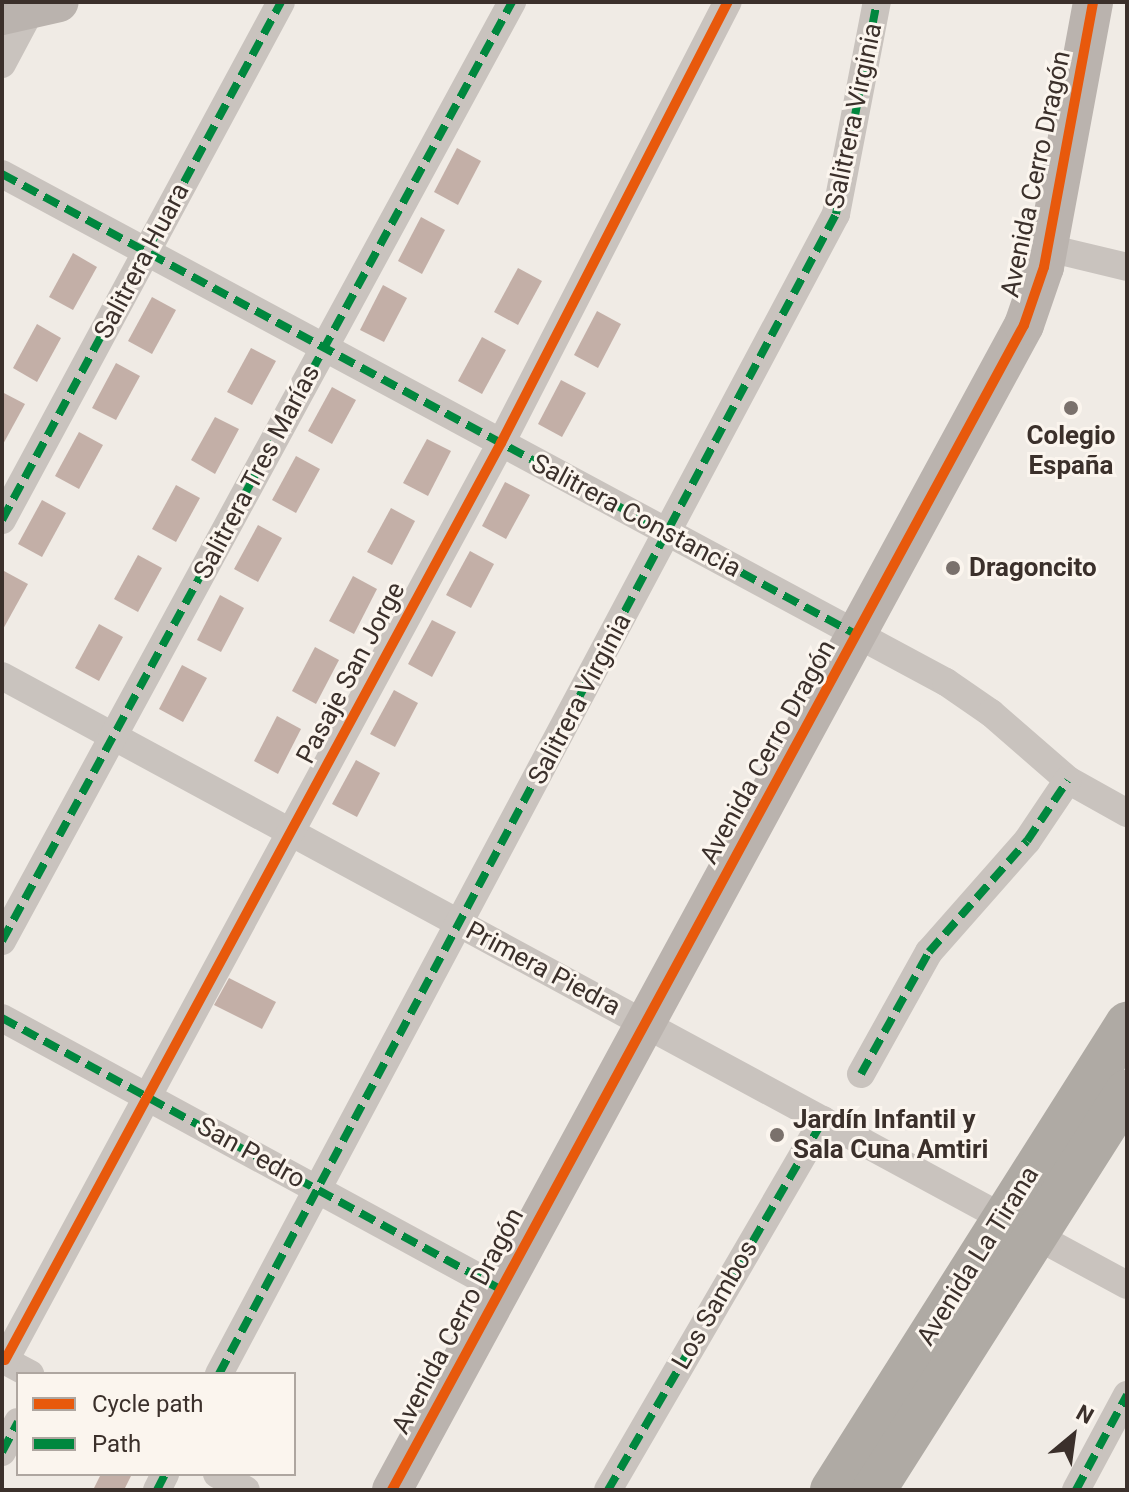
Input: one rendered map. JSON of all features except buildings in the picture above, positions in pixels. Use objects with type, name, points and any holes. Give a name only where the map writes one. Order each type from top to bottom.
[{"type":"highway","name":"Avenida La Tirana","points":[[874,1490],[1127,1024]]},
{"type":"highway","name":"Avenida La Tirana","points":[[832,1490],[1018,1226],[1127,1091]]},
{"type":"street","name":"Salitrera Huara","points":[[2,520],[281,2]]},
{"type":"street","name":"Salitrera Tres Marías","points":[[2,941],[512,2]]},
{"type":"street","name":"Pasaje San Jorge","points":[[4,1359],[501,443],[728,2]]},
{"type":"street","name":"Salitrera Virginia","points":[[220,1372],[669,534],[836,214],[877,2]]},
{"type":"street","name":"Avenida Cerro Dragón","points":[[392,1490],[1024,325],[1048,248],[1093,2]]},
{"type":"street","points":[[2,64],[32,7]]},
{"type":"street","name":"Salitrera Constancia","points":[[2,174],[970,697],[1068,780],[1127,813]]},
{"type":"street","points":[[1048,248],[1127,267]]},
{"type":"street","name":"Primera Piedra","points":[[2,676],[1127,1285]]},
{"type":"street","points":[[861,1074],[929,952],[1027,841],[1068,780]]},
{"type":"street","name":"San Pedro","points":[[2,1018],[500,1289]]},
{"type":"street","name":"Los Sambos","points":[[608,1490],[823,1120]]},
{"type":"street","points":[[4,1359],[27,1372]]},
{"type":"street","points":[[1076,1490],[1127,1395]]},
{"type":"street","points":[[2,1452],[16,1426]]},
{"type":"street","points":[[221,1476],[246,1490]]},
{"type":"marked path","points":[[2,520],[281,2]]},
{"type":"marked path","points":[[2,941],[512,2]]},
{"type":"marked path","points":[[220,1372],[836,214],[877,2]]},
{"type":"marked path","points":[[2,174],[857,635]]},
{"type":"marked path","points":[[861,1074],[929,952],[1027,841],[1068,780]]},
{"type":"marked path","points":[[2,1018],[500,1289]]},
{"type":"marked path","points":[[608,1490],[823,1120]]},
{"type":"marked path","points":[[1076,1490],[1127,1395]]},
{"type":"marked path","points":[[2,1452],[16,1426]]},
{"type":"marked path","points":[[157,1490],[164,1476]]},
{"type":"cycle path","points":[[5,1360],[501,443],[728,2]]},
{"type":"cycle path","points":[[392,1490],[1024,325],[1044,267],[1093,2]]},
{"type":"place","name":"Colegio España","points":[[1071,408]]},
{"type":"place","name":"Dragoncito","points":[[953,568]]},
{"type":"place","name":"Jardín Infantil y Sala Cuna Amtiri","points":[[777,1135]]}]
